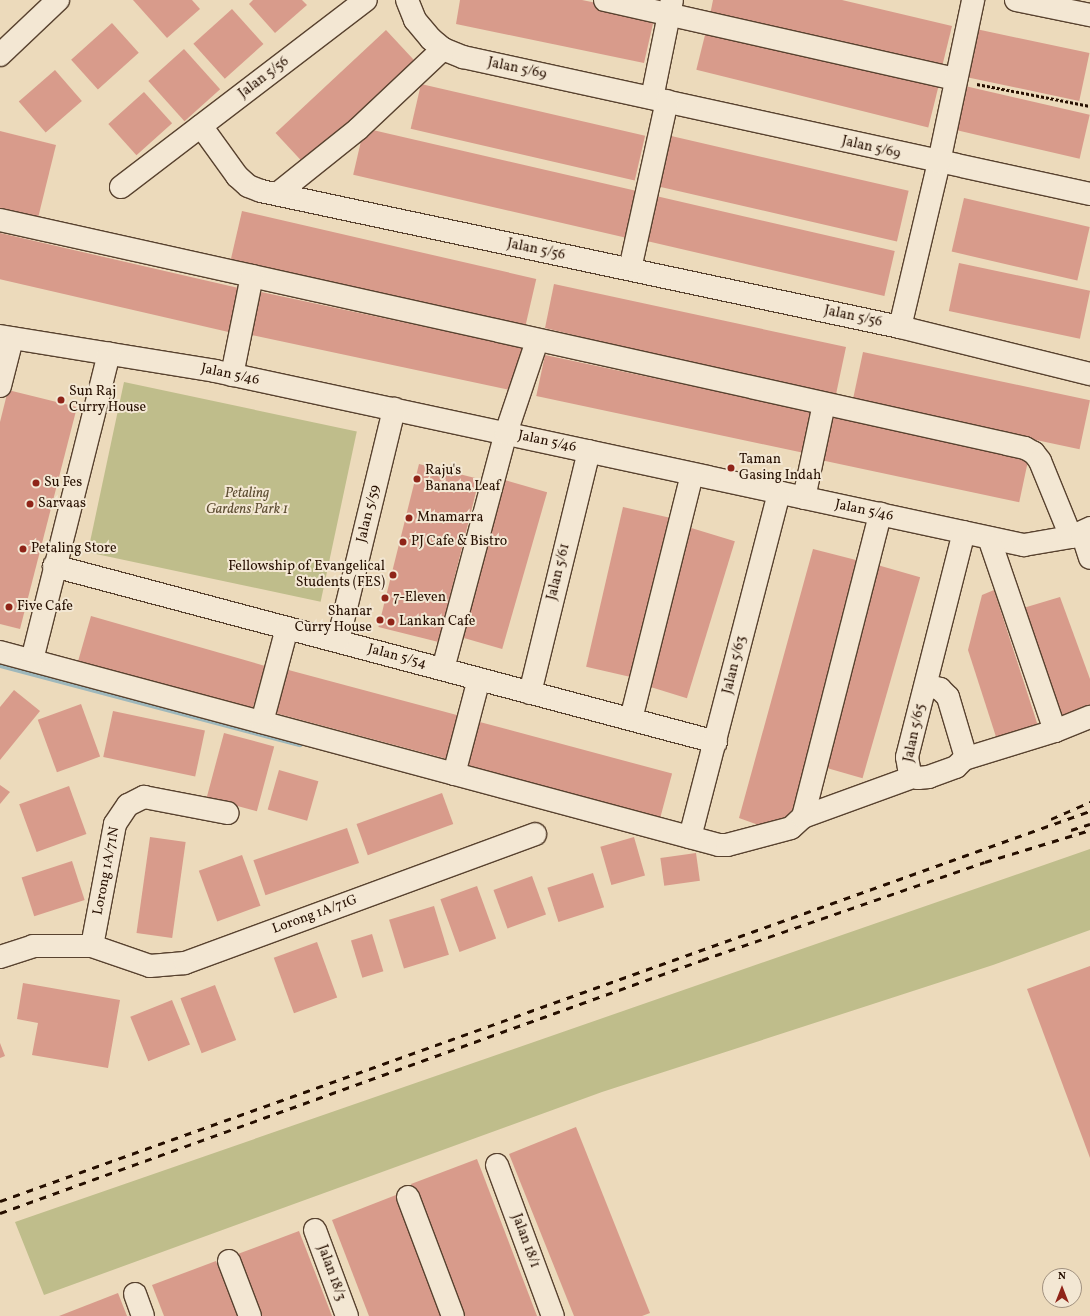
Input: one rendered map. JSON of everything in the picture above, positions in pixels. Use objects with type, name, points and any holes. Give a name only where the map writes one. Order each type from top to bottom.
[{"type":"street","points":[[0,54],[58,0]]},
{"type":"street","name":"Jalan 5/56","points":[[121,187],[366,0]]},
{"type":"street","name":"Jalan 5/69","points":[[407,0],[415,20],[443,49],[463,57],[1090,194]]},
{"type":"street","points":[[605,0],[670,7],[955,79]]},
{"type":"street","name":"Jalan 5/56","points":[[900,327],[939,162],[955,79],[973,0]]},
{"type":"street","points":[[1016,0],[1090,15]]},
{"type":"street","points":[[630,269],[660,99],[670,7]]},
{"type":"street","points":[[277,194],[358,129],[443,49]]},
{"type":"street","name":"Jalan 5/56","points":[[201,126],[237,176],[248,186],[277,194],[900,327],[1090,374]]},
{"type":"street","points":[[0,220],[1030,450],[1040,461],[1081,533],[1090,558]]},
{"type":"street","points":[[232,375],[252,276]]},
{"type":"street","points":[[0,386],[6,337]]},
{"type":"street","name":"Jalan 5/46","points":[[6,337],[232,375],[1027,546],[1081,533]]},
{"type":"street","points":[[443,669],[506,434],[537,340]]},
{"type":"street","points":[[32,660],[54,566],[109,354]]},
{"type":"street","points":[[804,498],[824,404]]},
{"type":"street","name":"Jalan 5/59","points":[[338,641],[394,409]]},
{"type":"street","name":"Jalan 5/61","points":[[530,693],[589,451]]},
{"type":"street","points":[[631,719],[692,474]]},
{"type":"street","name":"Jalan 5/63","points":[[690,837],[716,742],[779,492]]},
{"type":"street","points":[[803,817],[880,514]]},
{"type":"street","name":"Jalan 5/65","points":[[926,685],[940,689],[948,697],[964,745],[964,759],[956,767],[928,777],[913,777],[907,769],[907,757],[964,532]]},
{"type":"street","points":[[990,538],[1055,730]]},
{"type":"street","name":"Jalan 5/54","points":[[54,566],[716,742]]},
{"type":"street","points":[[262,722],[287,628]]},
{"type":"street","points":[[0,652],[719,845],[727,845],[791,828],[803,817],[913,777]]},
{"type":"street","points":[[454,774],[479,679]]},
{"type":"street","points":[[964,759],[1055,730],[1090,717]]},
{"type":"street","name":"Lorong 1A/71N","points":[[92,946],[115,824],[128,805],[144,797],[227,813]]},
{"type":"street","name":"Lorong 1A/71G","points":[[0,957],[33,946],[92,946],[150,966],[185,963],[535,834]]},
{"type":"street","name":"Jalan 18/1","points":[[497,1165],[553,1316]]},
{"type":"street","points":[[408,1197],[454,1316]]},
{"type":"street","name":"Jalan 18/3","points":[[315,1230],[347,1316]]},
{"type":"street","points":[[229,1261],[250,1316]]},
{"type":"street","points":[[135,1294],[143,1316]]},
{"type":"path","points":[[955,79],[1090,106]]},
{"type":"green space","name":"Petaling Gardens Park 1","points":[[124,382],[357,431],[321,602],[88,552]]},
{"type":"green space","points":[[1090,849],[1090,930],[993,965],[602,1092],[44,1295],[15,1222]]},
{"type":"building","points":[[133,0],[192,0],[200,9],[167,38]]},
{"type":"building","points":[[253,0],[302,0],[307,5],[275,33],[249,4]]},
{"type":"building","points":[[460,0],[582,0],[655,15],[644,63],[456,24]]},
{"type":"building","points":[[713,0],[842,0],[952,26],[941,71],[710,15]]},
{"type":"building","points":[[232,9],[263,44],[225,79],[193,44]]},
{"type":"building","points":[[112,23],[139,53],[98,90],[71,60]]},
{"type":"building","points":[[707,27],[939,85],[928,128],[696,70]]},
{"type":"building","points":[[976,29],[1089,53],[1079,101],[966,77]]},
{"type":"building","points":[[386,30],[417,63],[306,166],[276,133]]},
{"type":"building","points":[[184,49],[220,89],[184,121],[148,81]]},
{"type":"building","points":[[55,70],[82,101],[46,132],[19,101]]},
{"type":"building","points":[[421,84],[645,136],[635,181],[411,129]]},
{"type":"building","points":[[965,86],[1090,115],[1080,159],[955,130]]},
{"type":"building","points":[[144,92],[172,123],[136,155],[108,124]]},
{"type":"building","points":[[364,128],[637,191],[626,238],[353,175]]},
{"type":"building","points":[[0,131],[56,145],[38,218],[0,208]]},
{"type":"building","points":[[667,135],[909,191],[897,241],[655,186]]},
{"type":"building","points":[[656,196],[895,251],[884,296],[646,241]]},
{"type":"building","points":[[964,198],[1090,227],[1077,281],[952,252]]},
{"type":"building","points":[[242,211],[536,279],[525,329],[231,261]]},
{"type":"building","points":[[0,233],[240,288],[230,332],[0,279]]},
{"type":"building","points":[[959,263],[1090,291],[1080,339],[949,311]]},
{"type":"building","points":[[554,284],[846,347],[835,399],[545,328]]},
{"type":"building","points":[[261,292],[529,349],[520,392],[252,335]]},
{"type":"building","points":[[863,352],[1090,400],[1080,449],[853,401]]},
{"type":"building","points":[[545,355],[813,412],[804,453],[536,396]]},
{"type":"building","points":[[8,390],[77,407],[20,629],[0,624],[0,422]]},
{"type":"building","points":[[830,416],[1029,458],[1019,502],[821,460]]},
{"type":"building","points":[[419,464],[479,479],[439,642],[378,627]]},
{"type":"building","points":[[501,479],[547,492],[502,649],[456,636]]},
{"type":"building","points":[[623,507],[670,518],[633,678],[586,667]]},
{"type":"building","points":[[688,527],[735,541],[687,698],[640,684]]},
{"type":"building","points":[[813,549],[856,560],[792,821],[767,828],[739,818]]},
{"type":"building","points":[[874,564],[920,577],[863,778],[816,765]]},
{"type":"building","points":[[994,590],[1038,726],[998,743],[968,650],[982,595]]},
{"type":"building","points":[[1060,597],[1090,679],[1090,709],[1060,717],[1020,609]]},
{"type":"building","points":[[91,616],[265,666],[252,712],[78,662]]},
{"type":"building","points":[[281,668],[458,715],[446,759],[269,711]]},
{"type":"building","points":[[14,690],[40,711],[0,760],[0,707]]},
{"type":"building","points":[[81,704],[100,757],[57,772],[38,720]]},
{"type":"building","points":[[113,711],[205,731],[195,777],[103,757]]},
{"type":"building","points":[[476,721],[672,774],[660,819],[464,766]]},
{"type":"building","points":[[224,733],[274,746],[257,811],[207,798]]},
{"type":"building","points":[[279,770],[318,781],[307,821],[268,809]]},
{"type":"building","points":[[0,785],[10,792],[0,804]]},
{"type":"building","points":[[69,786],[86,834],[37,852],[19,804]]},
{"type":"building","points":[[442,793],[453,824],[368,855],[356,824]]},
{"type":"building","points":[[347,828],[359,863],[265,895],[253,860]]},
{"type":"building","points":[[150,837],[186,842],[172,938],[137,933]]},
{"type":"building","points":[[634,837],[645,875],[611,885],[600,847]]},
{"type":"building","points":[[696,853],[700,881],[664,886],[660,858]]},
{"type":"building","points":[[242,855],[260,906],[217,921],[199,871]]},
{"type":"building","points":[[72,861],[85,900],[34,916],[22,877]]},
{"type":"building","points":[[593,873],[604,907],[558,922],[547,888]]},
{"type":"building","points":[[532,876],[546,915],[507,929],[493,890]]},
{"type":"building","points":[[477,886],[496,939],[460,952],[440,899]]},
{"type":"building","points":[[434,906],[449,955],[404,969],[389,920]]},
{"type":"building","points":[[372,934],[383,971],[362,978],[351,940]]},
{"type":"building","points":[[317,942],[337,997],[294,1013],[274,958]]},
{"type":"building","points":[[1090,966],[1090,1158],[1027,989]]},
{"type":"building","points":[[23,983],[120,1000],[108,1068],[32,1055],[38,1023],[17,1019]]},
{"type":"building","points":[[215,985],[236,1040],[202,1053],[180,998]]},
{"type":"building","points":[[172,1000],[190,1045],[148,1061],[130,1017]]},
{"type":"building","points":[[0,1043],[5,1056],[0,1058]]},
{"type":"building","points":[[576,1127],[650,1313],[642,1316],[574,1316],[509,1154]]},
{"type":"building","points":[[477,1159],[537,1316],[462,1316],[411,1184]]},
{"type":"building","points":[[396,1195],[443,1316],[369,1316],[332,1220]]},
{"type":"building","points":[[299,1231],[332,1316],[259,1316],[235,1255]]},
{"type":"building","points":[[216,1261],[238,1316],[164,1316],[152,1285]]},
{"type":"building","points":[[118,1293],[127,1316],[59,1316]]},
{"type":"waterway","points":[[0,665],[300,744]]},
{"type":"railway","points":[[1051,819],[1090,802]]},
{"type":"railway","points":[[0,1201],[1090,811]]},
{"type":"railway","points":[[1071,830],[1090,824]]},
{"type":"railway","points":[[0,1213],[702,960],[985,862],[1090,830]]},
{"type":"place","name":"Sun Raj Curry House","points":[[61,400]]},
{"type":"place","name":"Taman Gasing Indah","points":[[731,468]]},
{"type":"place","name":"Raju's Banana Leaf","points":[[417,479]]},
{"type":"place","name":"Su Fes","points":[[36,483]]},
{"type":"place","name":"Sarvaas","points":[[30,504]]},
{"type":"place","name":"Mnamarra","points":[[409,518]]},
{"type":"place","name":"PJ Cafe & Bistro","points":[[403,542]]},
{"type":"place","name":"Petaling Store","points":[[23,549]]},
{"type":"place","name":"Fellowship of Evangelical Students (FES)","points":[[393,575]]},
{"type":"place","name":"7-Eleven","points":[[385,598]]},
{"type":"place","name":"Five Cafe","points":[[9,607]]},
{"type":"place","name":"Shanar Curry House","points":[[380,620]]},
{"type":"place","name":"Lankan Cafe","points":[[391,622]]}]
